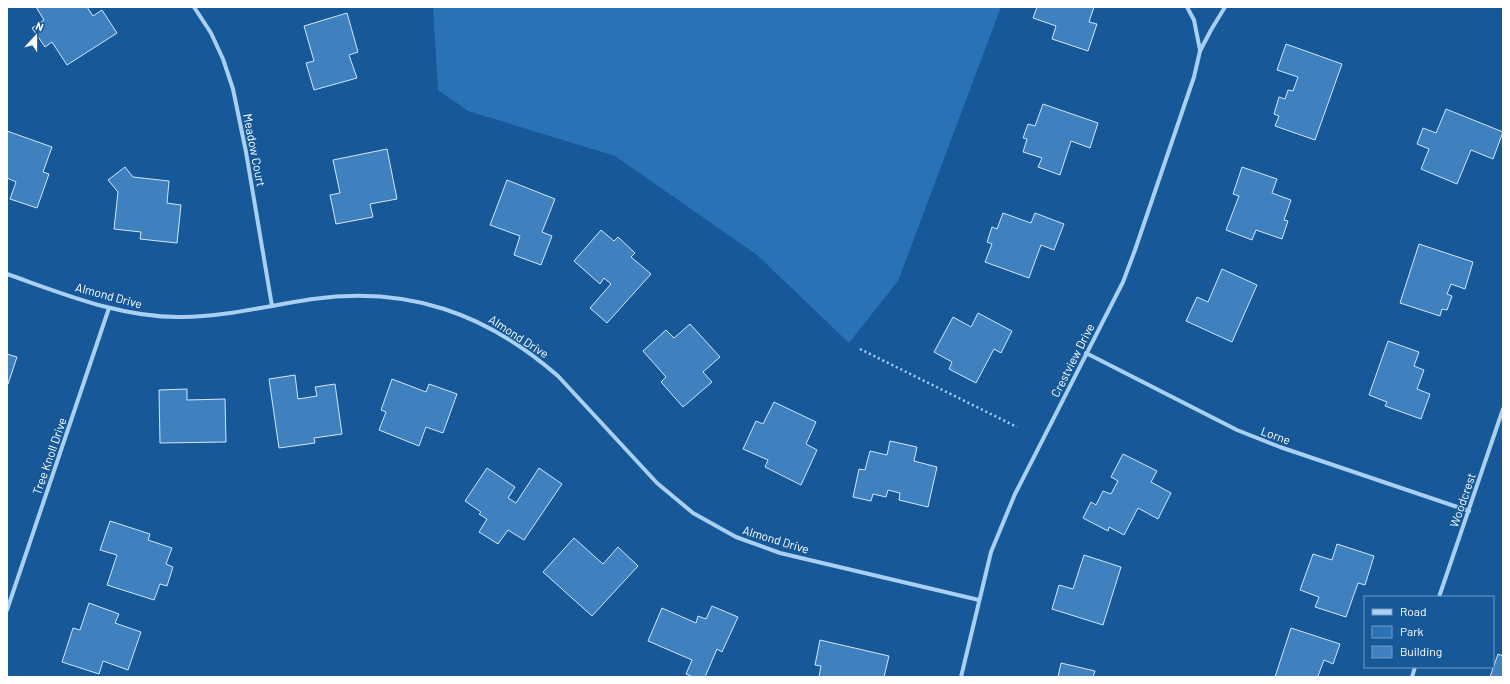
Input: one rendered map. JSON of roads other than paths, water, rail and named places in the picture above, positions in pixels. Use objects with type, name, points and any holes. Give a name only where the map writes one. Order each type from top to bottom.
[{"type":"street","name":"Meadow Court","points":[[194,7],[214,40],[232,89],[246,152],[272,306]]},
{"type":"street","name":"Crestview Drive","points":[[1187,7],[1194,20],[1200,51]]},
{"type":"street","name":"Crestview Drive","points":[[961,677],[991,552],[1014,494],[1123,282],[1194,78],[1200,51],[1210,30],[1225,7]]},
{"type":"street","name":"Almond Drive","points":[[7,274],[109,308],[134,314],[182,317],[227,314],[315,299],[353,296],[403,298],[429,304],[468,317],[504,335],[542,362],[558,376],[657,483],[693,513],[714,526],[736,538],[780,554],[979,600]]},
{"type":"street","name":"Tree Knoll Drive","points":[[7,610],[109,308]]},
{"type":"street","name":"Lorne","points":[[1086,353],[1236,430],[1280,447],[1468,511]]},
{"type":"street","name":"Woodcrest","points":[[1439,596],[1503,409]]}]
